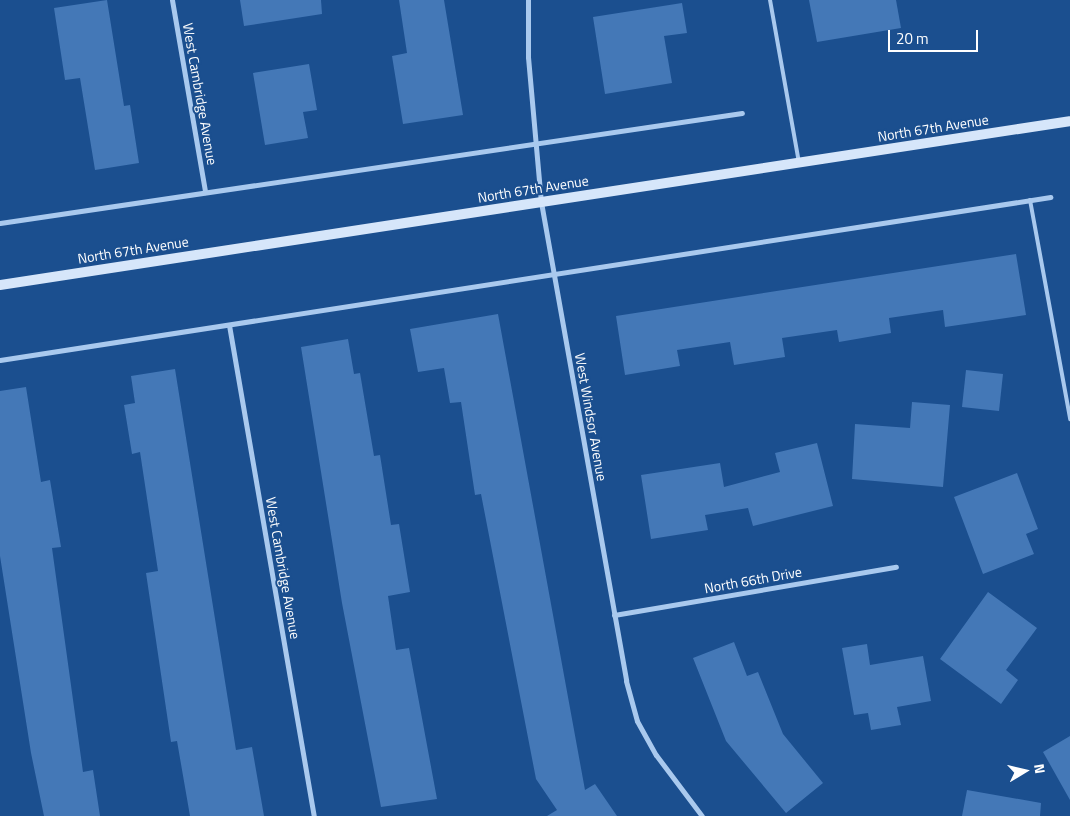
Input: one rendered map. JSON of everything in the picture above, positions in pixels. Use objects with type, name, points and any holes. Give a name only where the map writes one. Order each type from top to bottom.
[{"type":"main road","name":"North 67th Avenue","points":[[0,284],[1070,121]]},
{"type":"street","name":"West Cambridge Avenue","points":[[172,0],[205,192]]},
{"type":"street","name":"West Windsor Avenue","points":[[528,0],[541,202],[614,615],[637,721],[682,794],[702,816]]},
{"type":"street","points":[[0,222],[742,113]]},
{"type":"street","points":[[0,360],[1050,197]]},
{"type":"street","name":"West Cambridge Avenue","points":[[229,324],[314,816]]},
{"type":"street","name":"North 66th Drive","points":[[614,615],[896,567]]},
{"type":"lane","points":[[770,0],[799,162]]},
{"type":"lane","points":[[1030,200],[1070,420]]},
{"type":"building","points":[[107,0],[124,106],[130,105],[139,163],[95,170],[80,78],[65,80],[54,8]]},
{"type":"building","points":[[240,0],[321,0],[322,14],[244,26]]},
{"type":"building","points":[[399,0],[444,0],[463,115],[403,124],[392,56],[407,53]]},
{"type":"building","points":[[809,0],[896,0],[901,28],[817,42]]},
{"type":"building","points":[[682,3],[687,33],[664,36],[672,83],[605,94],[593,17]]},
{"type":"building","points":[[309,64],[317,110],[303,112],[308,138],[265,145],[253,73]]},
{"type":"building","points":[[1016,254],[1026,315],[945,327],[943,310],[889,318],[891,333],[839,342],[837,330],[782,338],[785,357],[734,365],[730,342],[677,350],[680,366],[625,375],[616,316]]},
{"type":"building","points":[[498,314],[585,790],[595,784],[617,816],[547,816],[557,810],[536,779],[481,494],[475,495],[461,402],[450,403],[444,368],[418,372],[410,329]]},
{"type":"building","points":[[348,339],[354,374],[360,373],[374,456],[380,455],[391,525],[399,524],[410,592],[388,596],[396,650],[409,648],[437,799],[381,807],[342,603],[301,347]]},
{"type":"building","points":[[175,369],[236,750],[252,747],[264,816],[190,816],[177,741],[171,742],[146,573],[158,571],[140,452],[132,454],[124,405],[135,403],[131,376]]},
{"type":"building","points":[[966,370],[1003,374],[999,411],[962,407]]},
{"type":"building","points":[[26,387],[41,482],[50,480],[61,547],[52,548],[83,772],[93,770],[100,816],[44,816],[31,753],[0,556],[0,391]]},
{"type":"building","points":[[912,402],[950,405],[943,487],[852,479],[855,424],[910,428]]},
{"type":"building","points":[[817,443],[833,506],[753,526],[748,508],[705,515],[708,530],[651,539],[641,475],[720,463],[724,487],[780,472],[775,453]]},
{"type":"building","points":[[1017,473],[1038,529],[1026,534],[1034,554],[983,574],[954,497]]},
{"type":"building","points":[[988,592],[1037,628],[1006,670],[1018,680],[1001,704],[940,659]]},
{"type":"building","points":[[734,642],[747,676],[758,672],[783,734],[823,783],[786,813],[726,741],[693,658]]},
{"type":"building","points":[[867,644],[870,665],[923,656],[931,701],[897,707],[901,725],[871,730],[868,713],[854,715],[842,648]]},
{"type":"building","points":[[1070,736],[1070,800],[1043,752]]},
{"type":"building","points":[[967,790],[1041,803],[1040,816],[962,816]]}]
